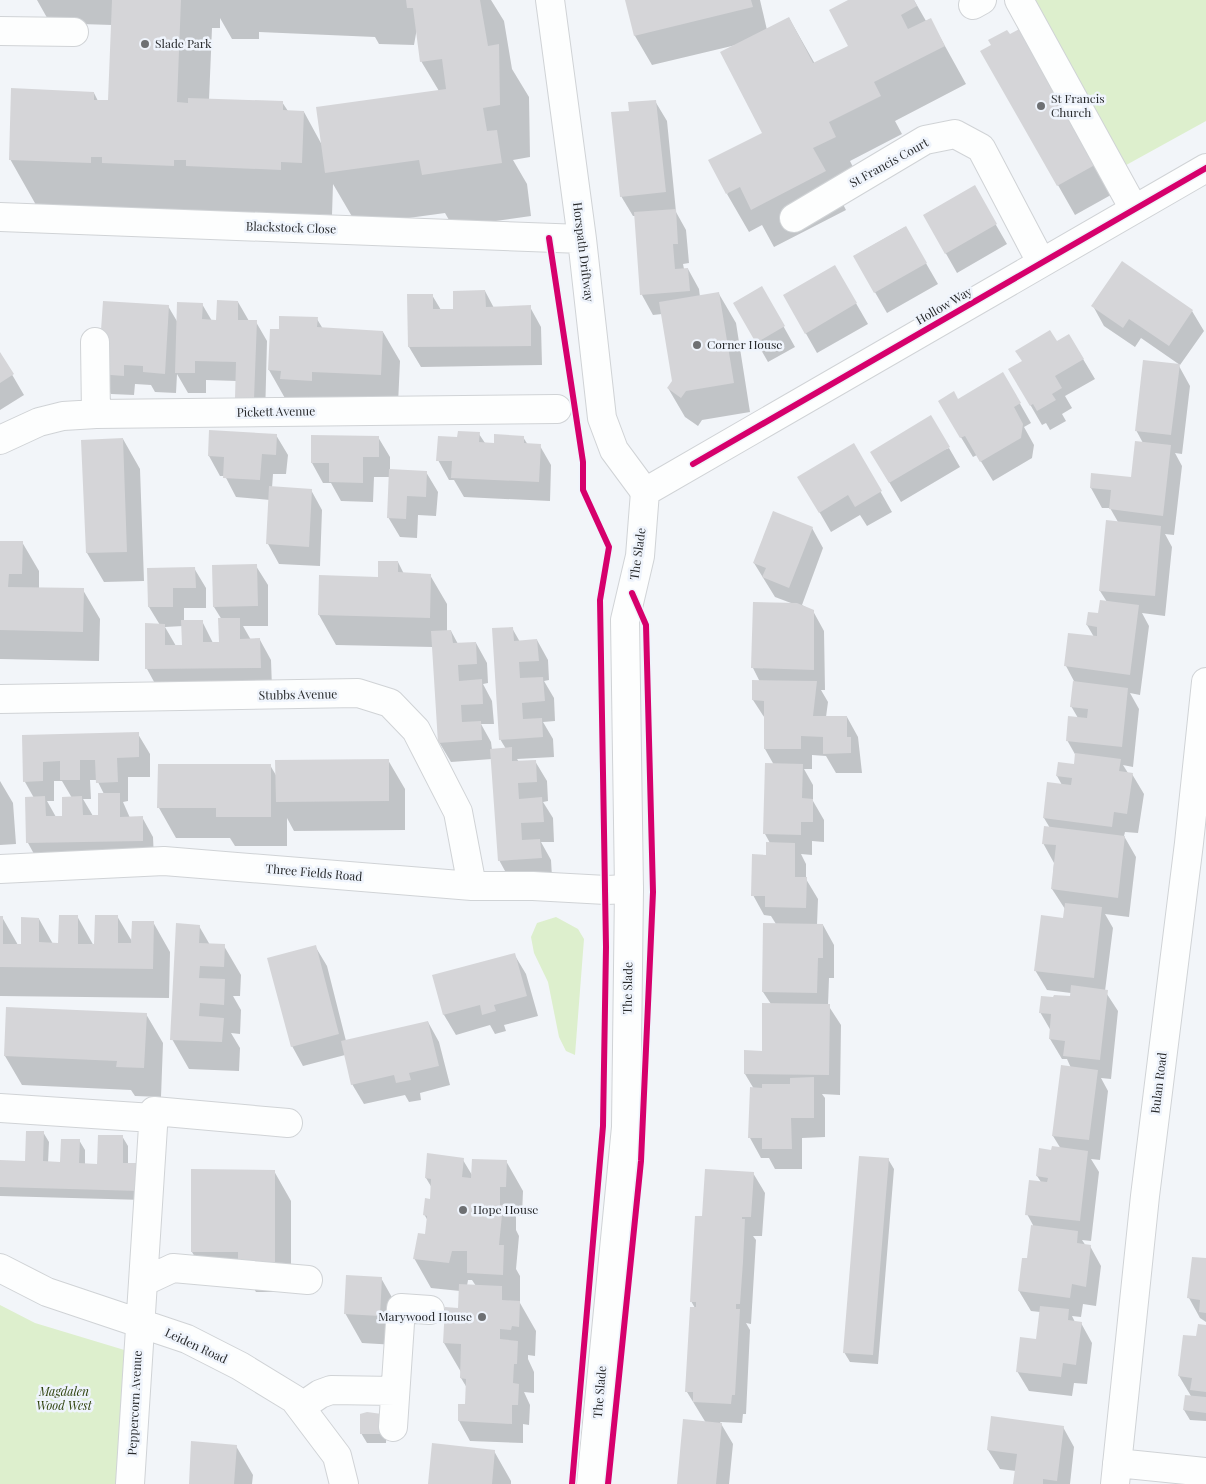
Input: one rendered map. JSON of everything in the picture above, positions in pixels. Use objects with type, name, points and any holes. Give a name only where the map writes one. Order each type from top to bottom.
[{"type":"street","name":"Horspath Driftway","points":[[550,0],[582,239],[602,418],[614,450],[645,492]]},
{"type":"street","points":[[1019,0],[1134,209]]},
{"type":"street","points":[[0,31],[74,32]]},
{"type":"street","name":"St Francis Court","points":[[794,218],[925,140],[955,134],[981,148],[1041,262]]},
{"type":"street","name":"Hollow Way","points":[[645,492],[1206,168]]},
{"type":"street","name":"Blackstock Close","points":[[0,217],[582,239]]},
{"type":"street","points":[[95,342],[96,414]]},
{"type":"street","name":"Pickett Avenue","points":[[0,440],[39,422],[64,416],[96,414],[557,409]]},
{"type":"street","name":"The Slade","points":[[591,1484],[626,1127],[629,890],[626,620],[640,556],[645,492]]},
{"type":"street","name":"Bulan Road","points":[[1116,1474],[1144,1206],[1189,843],[1206,682]]},
{"type":"street","name":"Stubbs Avenue","points":[[0,699],[358,693],[390,703],[416,730],[458,812],[472,886]]},
{"type":"street","name":"Three Fields Road","points":[[0,869],[164,861],[472,886],[533,886],[629,890]]},
{"type":"street","points":[[0,1108],[153,1118],[154,1111],[288,1123]]},
{"type":"street","name":"Peppercorn Avenue","points":[[130,1484],[153,1118]]},
{"type":"street","name":"Leiden Road","points":[[0,1268],[47,1292],[187,1339],[240,1366],[294,1400],[301,1407],[337,1456],[344,1484]]},
{"type":"street","points":[[143,1282],[173,1268],[308,1280]]},
{"type":"street","points":[[393,1428],[401,1308],[430,1310]]},
{"type":"street","points":[[301,1407],[320,1394],[331,1390],[395,1391]]},
{"type":"street","points":[[1116,1474],[1206,1472]]},
{"type":"green space","points":[[1030,0],[1206,0],[1206,121],[1119,169]]},
{"type":"green space","points":[[556,917],[578,929],[584,939],[575,1055],[566,1051],[559,1037],[548,982],[534,953],[531,937],[537,923]]},
{"type":"green space","name":"Magdalen Wood West","points":[[0,1305],[35,1323],[131,1352],[122,1484],[0,1484]]},
{"type":"building","name":"Slade Park","points":[[112,0],[181,0],[177,102],[188,103],[188,98],[283,101],[283,110],[304,111],[302,163],[281,162],[281,170],[186,166],[186,160],[174,160],[174,166],[102,163],[102,157],[91,157],[91,163],[9,160],[11,88],[94,92],[94,100],[108,100]]},
{"type":"building","points":[[406,0],[480,0],[488,46],[499,44],[500,105],[483,108],[487,131],[497,130],[502,163],[422,175],[419,160],[325,173],[316,107],[446,89],[442,59],[420,62],[413,8],[407,8]]},
{"type":"building","points":[[625,0],[751,0],[753,7],[634,36]]},
{"type":"building","points":[[848,0],[914,0],[917,6],[901,15],[908,29],[931,18],[945,46],[874,82],[881,96],[829,122],[836,137],[813,148],[826,171],[751,210],[740,187],[726,194],[708,160],[762,133],[720,52],[789,17],[813,63],[848,46],[829,10]]},
{"type":"building","name":"St Francis Church","points":[[1025,26],[1102,161],[1057,186],[980,51],[991,45],[988,40],[1007,30],[1010,34]]},
{"type":"building","points":[[656,100],[666,192],[620,197],[611,112],[629,111],[628,102]]},
{"type":"building","points":[[975,185],[997,224],[945,254],[923,215]]},
{"type":"building","points":[[676,209],[678,244],[673,244],[675,269],[688,268],[690,291],[640,295],[634,212]]},
{"type":"building","points":[[906,226],[927,263],[874,293],[853,256]]},
{"type":"building","points":[[1122,261],[1193,310],[1169,346],[1129,319],[1123,328],[1091,306]]},
{"type":"building","points":[[835,265],[857,303],[805,334],[783,295]]},
{"type":"building","points":[[762,286],[785,326],[756,343],[733,303]]},
{"type":"building","points":[[485,290],[486,307],[531,305],[531,346],[408,347],[407,294],[433,294],[433,309],[453,309],[453,291]]},
{"type":"building","name":"Corner House","points":[[719,292],[734,383],[686,391],[681,398],[667,388],[672,381],[659,302]]},
{"type":"building","points":[[217,300],[238,301],[238,320],[257,320],[254,399],[235,398],[236,362],[195,361],[195,373],[175,373],[177,302],[203,303],[202,319],[216,320]]},
{"type":"building","points":[[103,301],[169,305],[165,374],[143,372],[143,366],[124,365],[124,376],[98,374]]},
{"type":"building","points":[[279,316],[318,317],[317,327],[383,331],[381,375],[312,372],[312,381],[280,379],[281,371],[268,370],[270,329],[279,329]]},
{"type":"building","points":[[1050,330],[1057,341],[1069,334],[1084,359],[1055,376],[1062,388],[1052,394],[1056,400],[1037,411],[1033,404],[1030,406],[1008,369],[1022,361],[1015,351]]},
{"type":"building","points":[[0,352],[14,374],[0,383]]},
{"type":"building","points":[[1143,360],[1180,364],[1171,435],[1135,431]]},
{"type":"building","points":[[1003,372],[1021,403],[1014,407],[1023,424],[1021,438],[980,462],[965,436],[960,438],[938,401],[954,391],[958,399]]},
{"type":"building","points":[[931,415],[950,447],[889,483],[870,452]]},
{"type":"building","points":[[209,430],[277,434],[276,455],[262,454],[260,480],[223,478],[224,457],[208,456]]},
{"type":"building","points":[[458,431],[480,432],[479,442],[494,443],[494,434],[524,436],[524,443],[541,444],[539,482],[451,478],[452,461],[436,461],[438,436],[457,437]]},
{"type":"building","points":[[311,435],[379,436],[379,457],[363,457],[363,483],[329,482],[329,463],[311,463]]},
{"type":"building","points":[[123,438],[127,552],[86,553],[81,440]]},
{"type":"building","points":[[1135,441],[1171,445],[1163,516],[1109,509],[1111,490],[1090,488],[1091,473],[1131,477]]},
{"type":"building","points":[[854,443],[882,491],[855,507],[848,495],[819,513],[797,477]]},
{"type":"building","points":[[389,469],[427,471],[426,497],[407,496],[406,519],[387,518]]},
{"type":"building","points":[[269,486],[312,489],[309,547],[266,544]]},
{"type":"building","points":[[773,511],[813,527],[789,588],[762,577],[766,568],[753,563]]},
{"type":"building","points":[[1106,520],[1161,526],[1155,596],[1099,591]]},
{"type":"building","points":[[0,541],[23,541],[22,574],[9,574],[8,587],[84,588],[83,632],[0,630]]},
{"type":"building","points":[[378,561],[398,561],[398,572],[431,574],[430,618],[318,615],[319,575],[378,577]]},
{"type":"building","points":[[257,564],[258,606],[213,607],[212,565]]},
{"type":"building","points":[[195,567],[196,588],[173,588],[173,607],[148,607],[147,568]]},
{"type":"building","points":[[1100,600],[1139,605],[1130,675],[1064,666],[1068,633],[1097,636],[1097,627],[1086,625],[1088,612],[1098,613]]},
{"type":"building","points":[[753,602],[797,603],[814,610],[814,670],[751,668]]},
{"type":"building","points":[[218,618],[240,618],[240,639],[260,638],[261,668],[145,669],[145,623],[165,624],[165,645],[182,645],[181,620],[203,620],[203,642],[219,642]]},
{"type":"building","points":[[513,627],[514,641],[537,639],[539,661],[519,662],[520,678],[543,677],[545,701],[522,703],[523,719],[542,718],[543,737],[499,740],[492,628]]},
{"type":"building","points":[[451,630],[453,643],[476,642],[477,664],[458,665],[459,681],[482,679],[483,704],[461,705],[462,722],[481,721],[482,740],[438,743],[431,631]]},
{"type":"building","points":[[752,680],[817,681],[813,716],[847,716],[847,737],[851,737],[851,753],[823,754],[823,737],[801,736],[801,749],[764,749],[764,701],[752,700]]},
{"type":"building","points":[[1073,681],[1128,688],[1122,747],[1066,741],[1068,716],[1087,718],[1088,709],[1070,707]]},
{"type":"building","points":[[139,732],[139,757],[117,758],[118,782],[96,783],[95,760],[80,760],[80,780],[60,780],[60,761],[43,762],[43,781],[23,782],[22,735]]},
{"type":"building","points":[[512,747],[512,761],[536,760],[537,782],[518,783],[519,799],[542,797],[544,822],[521,823],[522,840],[540,839],[542,858],[498,861],[490,749]]},
{"type":"building","points":[[1075,753],[1121,759],[1119,771],[1133,773],[1127,814],[1114,812],[1112,827],[1043,818],[1047,782],[1071,785],[1072,778],[1056,776],[1058,762],[1074,764]]},
{"type":"building","points":[[389,759],[389,801],[276,802],[275,760]]},
{"type":"building","points":[[765,763],[803,764],[802,798],[813,799],[813,822],[801,822],[801,835],[763,834]]},
{"type":"building","points":[[158,764],[271,764],[271,817],[216,817],[216,808],[157,808]]},
{"type":"building","points":[[98,793],[120,793],[120,817],[143,816],[143,841],[26,843],[25,797],[45,796],[46,816],[62,816],[62,797],[82,796],[83,815],[98,815]]},
{"type":"building","points":[[1044,826],[1125,836],[1118,898],[1051,889],[1056,845],[1042,844]]},
{"type":"building","points":[[766,842],[795,843],[795,877],[807,877],[806,908],[765,907],[765,896],[751,896],[752,854],[766,855]]},
{"type":"building","points":[[1065,903],[1102,907],[1094,978],[1034,971],[1041,915],[1063,918]]},
{"type":"building","points":[[59,915],[78,915],[78,944],[94,944],[95,915],[118,915],[118,943],[131,943],[132,921],[154,921],[153,969],[0,967],[0,916],[3,916],[3,944],[21,944],[21,917],[39,918],[39,942],[58,943]]},
{"type":"building","points":[[176,923],[200,925],[199,943],[225,944],[224,967],[200,966],[199,978],[225,979],[224,1005],[200,1003],[199,1016],[224,1018],[222,1042],[170,1040]]},
{"type":"building","points":[[763,923],[823,924],[823,958],[818,958],[817,993],[762,992]]},
{"type":"building","points":[[316,945],[339,1034],[291,1047],[267,958]]},
{"type":"building","points":[[515,953],[527,996],[494,1005],[496,1011],[482,1015],[480,1005],[443,1015],[432,975]]},
{"type":"building","points":[[1071,985],[1108,990],[1100,1060],[1063,1056],[1065,1041],[1049,1039],[1051,1014],[1039,1013],[1041,996],[1070,996]]},
{"type":"building","points":[[762,1003],[830,1004],[829,1075],[744,1074],[744,1050],[762,1051]]},
{"type":"building","points":[[6,1007],[147,1013],[144,1068],[116,1067],[117,1061],[4,1056]]},
{"type":"building","points":[[428,1021],[439,1066],[409,1073],[411,1080],[396,1083],[394,1075],[351,1085],[341,1041]]},
{"type":"building","points":[[1061,1065],[1098,1070],[1089,1140],[1052,1136]]},
{"type":"building","points":[[814,1077],[814,1118],[791,1118],[792,1149],[762,1149],[762,1138],[748,1138],[750,1087],[762,1088],[762,1084],[790,1084],[790,1078]]},
{"type":"building","points":[[26,1131],[44,1131],[43,1161],[60,1162],[61,1139],[80,1139],[79,1163],[97,1164],[98,1135],[123,1135],[123,1163],[140,1163],[139,1191],[0,1187],[0,1160],[25,1161]]},
{"type":"building","points":[[1052,1146],[1088,1151],[1080,1221],[1025,1215],[1029,1180],[1047,1182],[1048,1178],[1036,1176],[1039,1148],[1051,1150]]},
{"type":"building","name":"Hope House","points":[[427,1153],[464,1158],[462,1177],[471,1178],[472,1159],[507,1160],[506,1187],[500,1187],[500,1205],[503,1205],[499,1245],[504,1245],[503,1275],[467,1273],[467,1251],[452,1251],[449,1263],[413,1259],[418,1233],[425,1234],[427,1216],[423,1215],[425,1198],[430,1199],[431,1179],[425,1178]]},
{"type":"building","points":[[859,1156],[889,1158],[873,1355],[843,1353]]},
{"type":"building","points":[[191,1169],[275,1170],[275,1263],[238,1263],[238,1252],[191,1252]]},
{"type":"building","points":[[705,1169],[754,1172],[751,1217],[742,1217],[742,1219],[745,1219],[743,1262],[740,1304],[736,1304],[736,1309],[740,1309],[735,1395],[732,1395],[731,1404],[693,1402],[693,1392],[685,1392],[690,1307],[696,1307],[696,1302],[690,1302],[695,1216],[702,1216]]},
{"type":"building","points":[[1031,1225],[1078,1231],[1077,1243],[1091,1245],[1086,1287],[1072,1284],[1070,1298],[1018,1291],[1022,1258],[1027,1258]]},
{"type":"building","points":[[1192,1257],[1206,1258],[1206,1313],[1199,1312],[1200,1300],[1187,1298]]},
{"type":"building","points":[[346,1275],[382,1277],[380,1316],[344,1314]]},
{"type":"building","points":[[459,1284],[502,1286],[502,1300],[520,1301],[519,1327],[512,1326],[511,1330],[500,1329],[500,1339],[518,1341],[517,1364],[514,1364],[513,1383],[519,1384],[518,1405],[512,1405],[512,1424],[458,1421],[458,1404],[465,1404],[466,1379],[460,1378],[461,1344],[443,1343],[445,1307],[458,1308]]},
{"type":"building","points":[[1040,1306],[1069,1309],[1068,1320],[1082,1322],[1076,1365],[1063,1363],[1061,1377],[1016,1372],[1020,1337],[1036,1339]]},
{"type":"building","points":[[1198,1324],[1206,1325],[1206,1392],[1190,1390],[1192,1378],[1178,1376],[1183,1335],[1196,1336]]},
{"type":"building","points":[[1185,1395],[1206,1397],[1206,1413],[1183,1410]]},
{"type":"building","points":[[367,1412],[382,1414],[382,1434],[360,1434],[360,1414]]},
{"type":"building","points":[[991,1416],[1064,1426],[1057,1481],[1043,1479],[1043,1484],[1013,1484],[1017,1454],[987,1450]]},
{"type":"building","points":[[683,1419],[722,1423],[716,1484],[677,1484]]},
{"type":"building","points":[[191,1441],[237,1445],[234,1484],[189,1484]]},
{"type":"building","points":[[432,1443],[495,1450],[492,1484],[428,1484]]},
{"type":"cycle path","points":[[693,464],[1206,168]]},
{"type":"cycle path","points":[[549,238],[583,462],[583,490],[609,547],[600,600],[606,947],[603,1126],[572,1484]]},
{"type":"cycle path","points":[[608,1484],[641,1161],[653,892],[646,625],[632,593]]},
{"type":"place","name":"Slade Park","points":[[145,44]]},
{"type":"place","name":"St Francis Church","points":[[1041,106]]},
{"type":"place","name":"Corner House","points":[[697,345]]},
{"type":"place","name":"Hope House","points":[[463,1210]]},
{"type":"place","name":"Marywood House","points":[[482,1317]]}]
